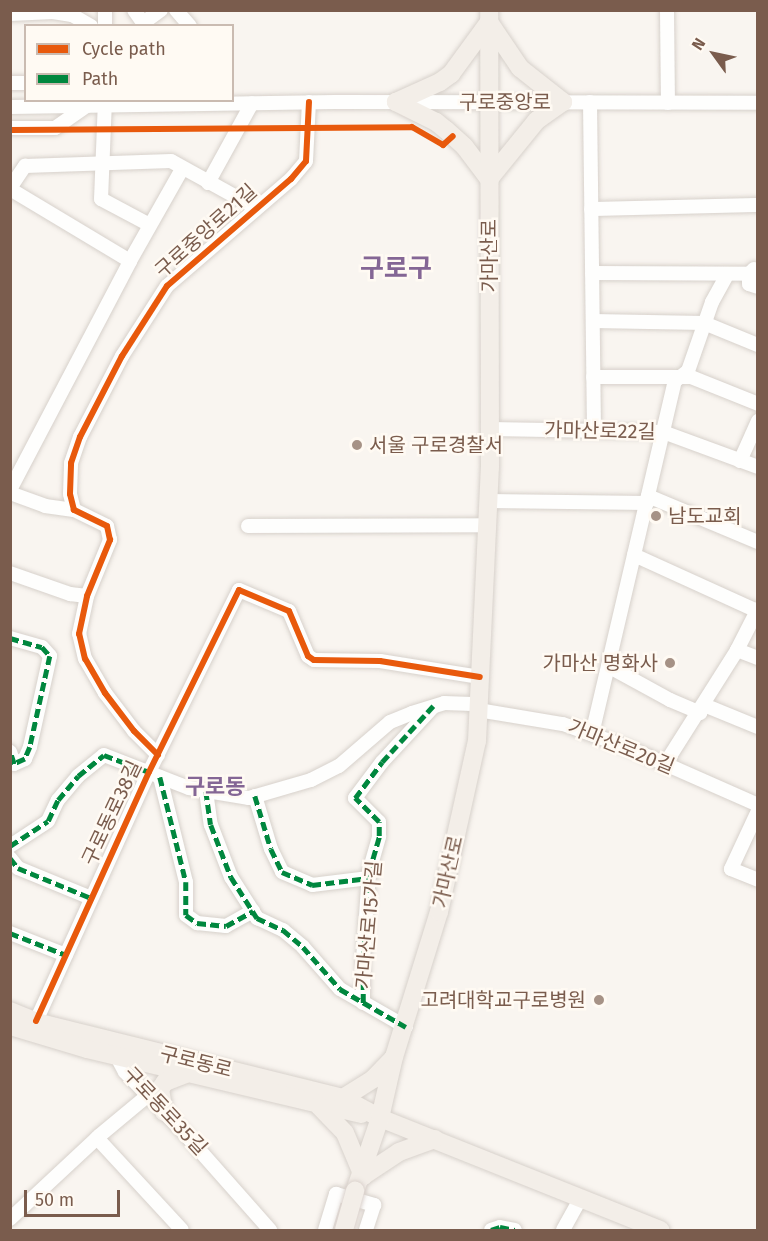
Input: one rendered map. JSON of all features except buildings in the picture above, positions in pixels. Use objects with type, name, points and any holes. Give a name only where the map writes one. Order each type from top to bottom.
[{"type":"main road","points":[[489,16],[520,68],[563,102],[537,120],[489,179],[464,146],[446,130],[396,102],[440,82],[451,74],[489,16]]},
{"type":"main road","name":"가마산로","points":[[344,1230],[380,1118],[394,1057],[406,1027],[439,912],[477,741],[490,429],[489,16]]},
{"type":"main road","name":"구로동로","points":[[10,1011],[186,1074],[380,1118]]},
{"type":"main road","name":"구로동로","points":[[10,1026],[343,1098],[380,1118],[660,1230]]},
{"type":"main road","points":[[343,1098],[373,1078],[394,1057]]},
{"type":"main road","points":[[164,1113],[160,1097],[165,1082],[186,1074]]},
{"type":"main road","points":[[319,1106],[345,1133],[359,1184],[399,1152],[435,1139]]},
{"type":"street","points":[[134,10],[143,23],[161,10]]},
{"type":"street","points":[[176,10],[188,24]]},
{"type":"street","points":[[667,10],[668,103]]},
{"type":"street","points":[[10,14],[53,12],[72,15],[88,24]]},
{"type":"street","name":"구로중앙로","points":[[10,107],[81,103],[231,102],[758,103]]},
{"type":"street","name":"구로중앙로21길","points":[[74,510],[70,494],[71,463],[80,437],[122,356],[167,286],[306,161],[309,102]]},
{"type":"street","points":[[590,102],[594,430]]},
{"type":"street","points":[[10,128],[55,128],[81,103]]},
{"type":"street","points":[[105,103],[101,199],[150,225]]},
{"type":"street","points":[[208,183],[252,103]]},
{"type":"street","points":[[130,261],[10,189],[26,166],[171,161],[182,169]]},
{"type":"street","name":"구로중앙로21길","points":[[10,491],[130,261],[182,169],[256,208]]},
{"type":"street","points":[[591,209],[758,205]]},
{"type":"street","points":[[592,273],[727,275],[755,271]]},
{"type":"street","points":[[755,271],[748,284],[758,287]]},
{"type":"street","points":[[592,735],[675,381],[688,371],[712,302],[727,275]]},
{"type":"street","points":[[592,321],[704,323],[758,345]]},
{"type":"street","points":[[593,377],[691,377],[758,404]]},
{"type":"street","points":[[740,461],[758,421]]},
{"type":"street","name":"가마산로22길","points":[[490,429],[663,432],[758,467]]},
{"type":"street","points":[[10,491],[45,506],[74,510],[107,526],[110,540],[87,596],[79,634],[85,659],[105,693],[134,731],[158,754]]},
{"type":"street","points":[[488,501],[647,499],[758,542]]},
{"type":"street","points":[[248,526],[487,525]]},
{"type":"street","points":[[634,555],[757,610],[737,650],[702,709],[665,764]]},
{"type":"street","points":[[10,573],[69,594],[87,596]]},
{"type":"street","name":"구로동로38길","points":[[36,1021],[91,898],[154,774],[158,754],[239,590],[289,611],[308,656],[314,660],[380,661],[480,677]]},
{"type":"street","points":[[10,638],[42,647],[50,656],[30,747],[25,759],[14,764],[10,752]]},
{"type":"street","points":[[737,650],[758,658]]},
{"type":"street","points":[[609,666],[670,700],[758,728]]},
{"type":"street","name":"가마산로20길","points":[[255,796],[311,780],[339,766],[390,722],[444,703],[478,707],[563,724],[665,764],[758,805]]},
{"type":"street","name":"가마산로15가길","points":[[363,1003],[363,960],[369,878],[380,822],[355,798],[382,762],[433,706]]},
{"type":"street","points":[[10,846],[48,821],[58,800],[104,755],[206,791],[255,796],[271,849],[282,872],[312,885],[369,878]]},
{"type":"street","points":[[154,774],[186,882],[186,915],[197,923],[226,926],[253,911]]},
{"type":"street","points":[[206,791],[211,825],[231,877],[257,918],[283,930],[303,947],[340,989],[406,1027]]},
{"type":"street","points":[[758,811],[731,869],[758,880]]},
{"type":"street","points":[[10,858],[18,868],[91,898]]},
{"type":"street","points":[[10,933],[66,955]]},
{"type":"street","name":"구로동로35길","points":[[118,1049],[124,1072],[270,1230]]},
{"type":"street","points":[[10,1219],[97,1138],[147,1096]]},
{"type":"street","points":[[97,1138],[182,1230]]},
{"type":"street","points":[[325,1230],[336,1194],[374,1205],[366,1230]]},
{"type":"street","points":[[563,1230],[581,1198]]},
{"type":"street","points":[[491,1230],[500,1227],[515,1230]]},
{"type":"marked path","points":[[10,638],[42,647],[50,656],[30,747],[25,759],[14,764],[10,752]]},
{"type":"marked path","points":[[363,1003],[363,960],[369,872],[379,836],[379,822],[355,798],[382,762],[433,706]]},
{"type":"marked path","points":[[10,846],[48,821],[58,800],[78,776],[104,755],[149,772]]},
{"type":"marked path","points":[[160,777],[186,882],[186,915],[197,923],[226,926],[253,911]]},
{"type":"marked path","points":[[206,791],[211,825],[231,877],[257,918],[283,930],[303,947],[340,989],[406,1027]]},
{"type":"marked path","points":[[255,796],[271,849],[282,872],[312,885],[369,878]]},
{"type":"marked path","points":[[10,858],[18,868],[91,898]]},
{"type":"marked path","points":[[10,933],[66,955]]},
{"type":"marked path","points":[[491,1230],[500,1227],[515,1230]]},
{"type":"cycle path","points":[[158,755],[134,731],[105,693],[85,659],[79,634],[87,596],[110,540],[107,526],[74,510],[70,494],[71,463],[80,437],[122,356],[167,286],[291,179],[306,161],[309,102]]},
{"type":"cycle path","points":[[10,130],[412,127],[443,145],[453,136]]},
{"type":"cycle path","points":[[36,1021],[149,772],[239,590],[289,611],[308,656],[314,660],[380,661],[480,677]]},
{"type":"place","name":"서울 구로경찰서","points":[[357,445]]},
{"type":"place","name":"남도교회","points":[[656,516]]},
{"type":"place","name":"가마산 명화사","points":[[670,663]]},
{"type":"place","name":"고려대학교구로병원","points":[[599,1000]]},
{"type":"district","name":"구로구","points":[[396,269]]},
{"type":"district","name":"구로동","points":[[215,787]]}]
